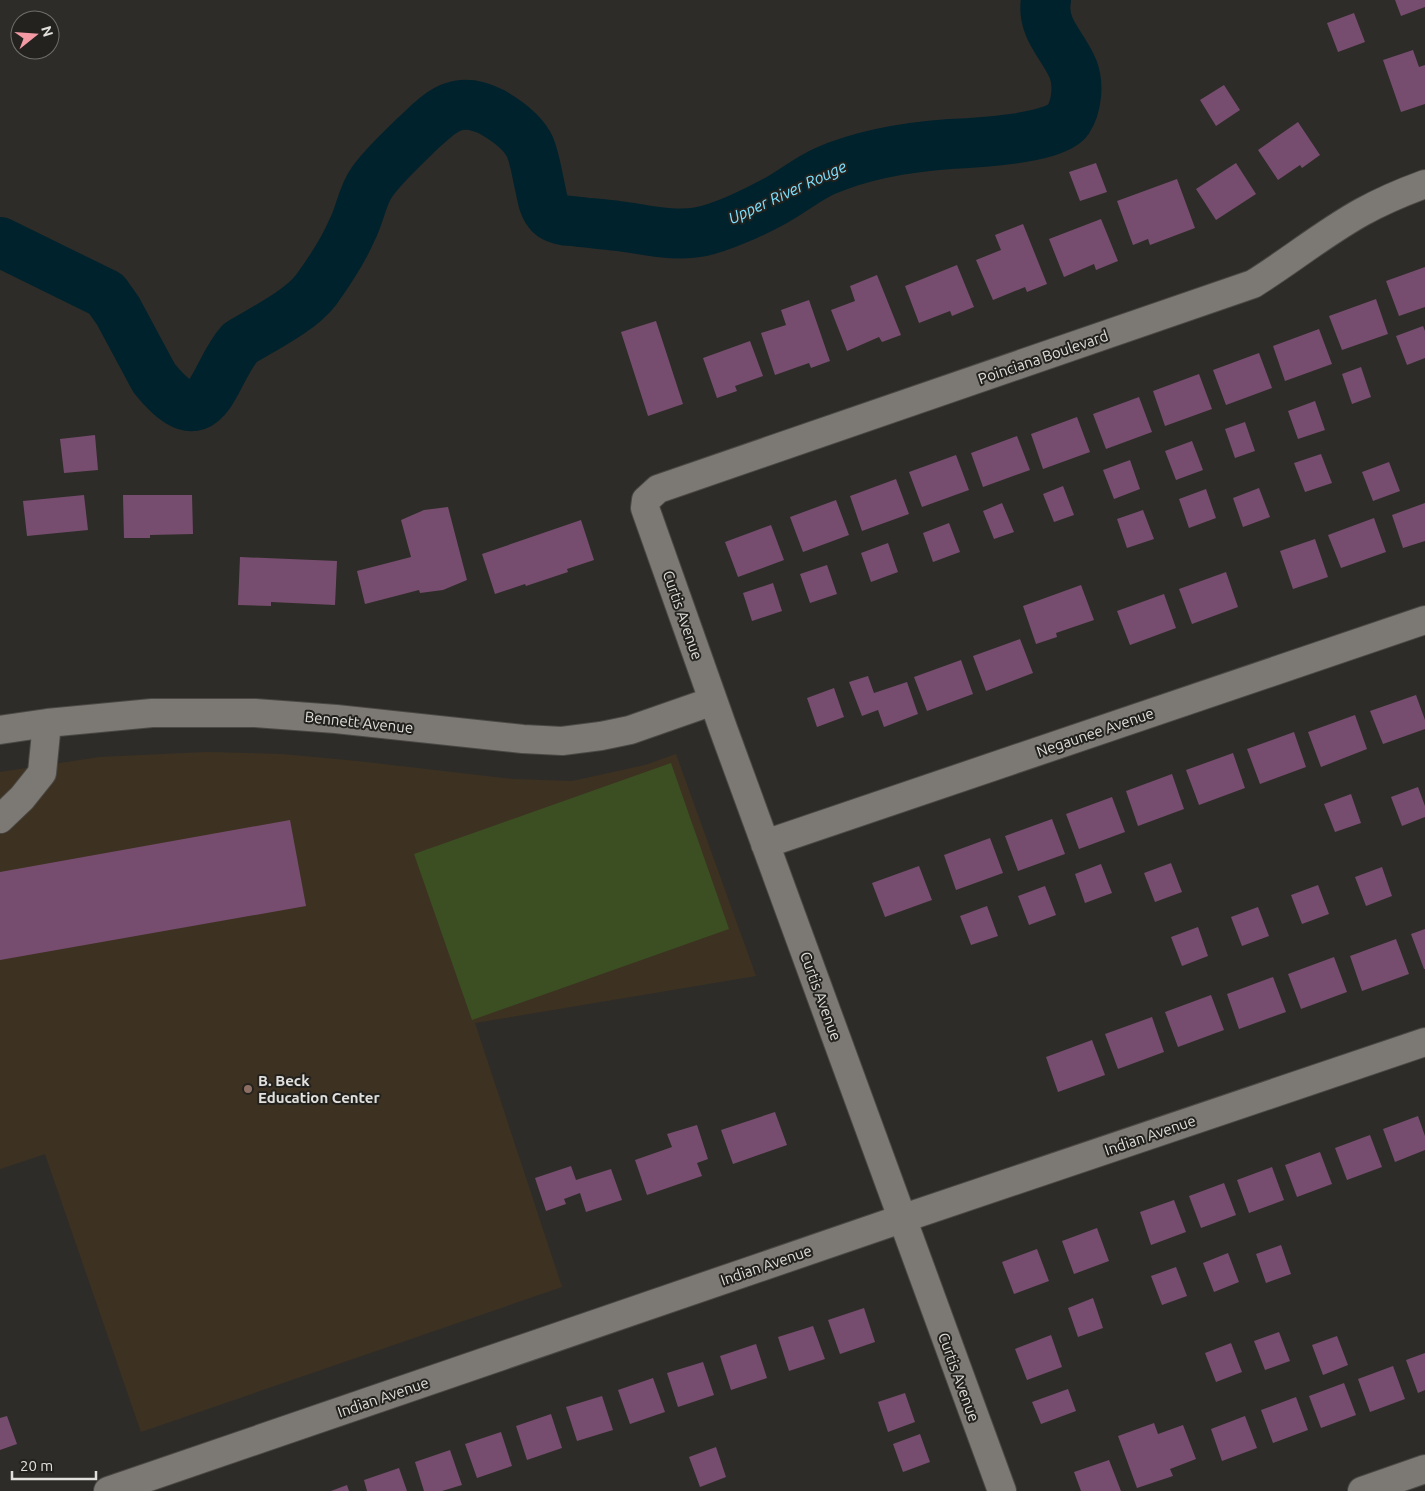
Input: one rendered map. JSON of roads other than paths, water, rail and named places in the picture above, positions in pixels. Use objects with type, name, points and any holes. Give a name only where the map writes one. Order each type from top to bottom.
[{"type":"street","name":"Poinciana Boulevard","points":[[646,500],[658,489],[1253,284],[1360,212],[1387,198],[1425,184]]},
{"type":"street","name":"Curtis Avenue","points":[[646,500],[645,508],[714,702],[1002,1491]]},
{"type":"street","name":"Negaunee Avenue","points":[[766,844],[1425,620]]},
{"type":"street","name":"Bennett Avenue","points":[[0,730],[47,723],[152,713],[255,713],[336,719],[523,739],[562,740],[602,736],[630,730],[714,702]]},
{"type":"street","points":[[0,819],[22,798],[42,773],[47,723]]},
{"type":"street","name":"Indian Avenue","points":[[108,1491],[1425,1042]]},
{"type":"street","points":[[1362,1491],[1425,1469]]},
{"type":"waterway","name":"Upper River Rouge","points":[[0,242],[106,294],[118,311],[154,378],[172,397],[186,405],[197,405],[206,398],[240,343],[291,312],[316,290],[344,246],[372,182],[416,135],[433,119],[448,109],[463,105],[483,108],[519,131],[532,152],[544,205],[550,214],[555,217],[566,221],[669,233],[699,232],[748,215],[818,174],[855,160],[886,152],[918,147],[1013,139],[1047,132],[1060,126],[1068,120],[1071,114],[1076,95],[1076,81],[1073,69],[1050,29],[1045,10],[1046,0]]},
{"type":"place","name":"B. Beck Education Center","points":[[248,1089]]}]
